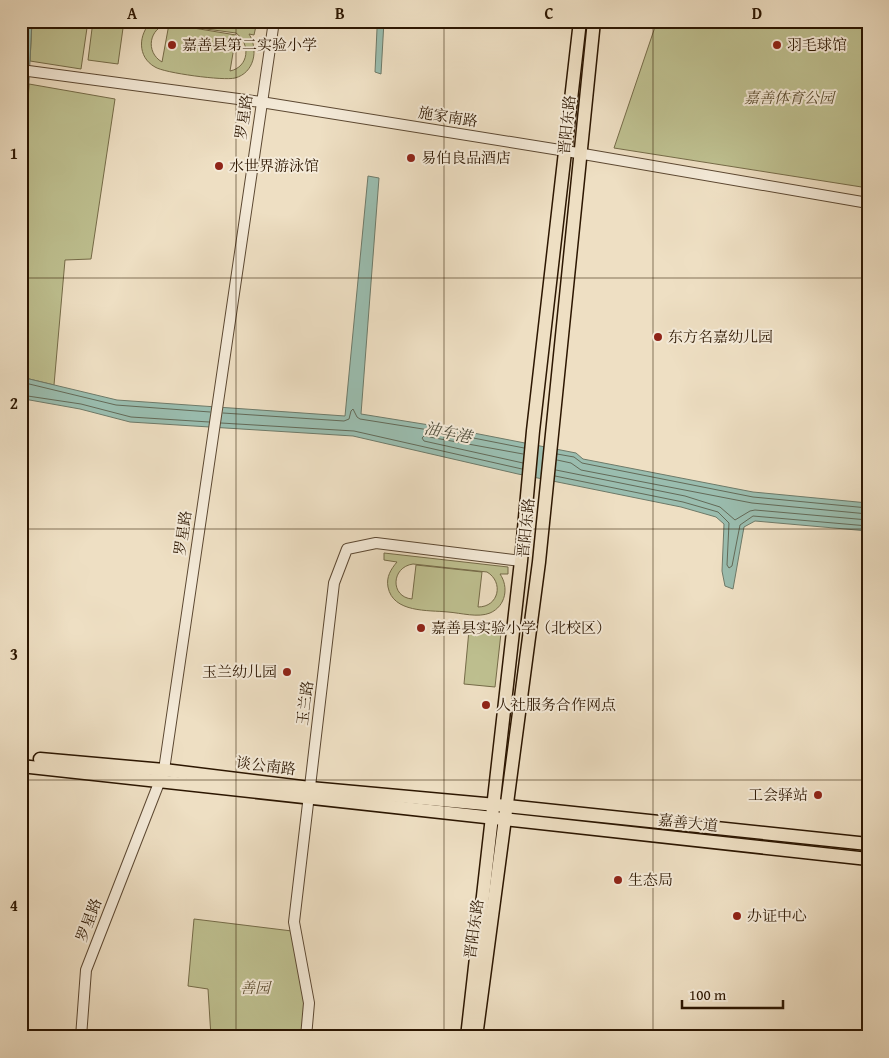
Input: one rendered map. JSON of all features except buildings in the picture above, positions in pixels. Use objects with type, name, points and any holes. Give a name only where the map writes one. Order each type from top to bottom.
[{"type":"main road","name":"晋阳东路","points":[[476,1037],[500,811],[527,488],[580,21]]},
{"type":"main road","name":"晋阳东路","points":[[467,1037],[539,562],[594,21]]},
{"type":"main road","name":"谈公南路","points":[[21,758],[310,793],[500,811]]},
{"type":"main road","name":"谈公南路","points":[[21,766],[162,775]]},
{"type":"main road","name":"嘉善大道","points":[[500,811],[868,844]]},
{"type":"main road","name":"嘉善大道","points":[[500,811],[868,859]]},
{"type":"street","name":"罗星路","points":[[81,1037],[86,970],[162,775],[274,21]]},
{"type":"street","name":"施家南路","points":[[21,70],[261,102],[566,151],[868,203]]},
{"type":"street","name":"玉兰路","points":[[306,1037],[309,1003],[294,922],[334,583],[347,549],[376,543],[521,561]]},
{"type":"green space","points":[[32,21],[88,21],[81,69],[30,61]]},
{"type":"green space","points":[[93,21],[124,21],[118,64],[88,60]]},
{"type":"green space","points":[[152,21],[217,21],[256,26],[254,35],[249,34],[254,47],[253,60],[247,71],[235,78],[229,79],[170,72],[149,63],[142,51],[142,39],[147,26]],"holes":[[[169,24],[162,62],[157,58],[151,47],[153,35],[162,26]],[[169,24],[236,33],[244,43],[246,55],[241,65],[230,71],[236,35]]]},
{"type":"green space","name":"嘉善体育公园","points":[[657,21],[868,21],[868,188],[614,148]]},
{"type":"green space","points":[[29,84],[115,99],[91,259],[65,260],[54,385],[21,377],[21,238]]},
{"type":"green space","points":[[384,553],[508,567],[508,574],[500,574],[505,590],[503,601],[495,610],[480,615],[422,610],[404,606],[391,595],[388,587],[388,577],[397,562],[384,560]],"holes":[[[413,564],[487,572],[496,582],[497,593],[491,603],[478,607],[482,572],[416,565],[412,599],[400,593],[396,582],[400,570]]]},
{"type":"green space","points":[[469,630],[501,633],[495,687],[464,684]]},
{"type":"green space","name":"善园","points":[[194,919],[292,931],[306,1003],[303,1037],[211,1037],[208,989],[188,986]]},
{"type":"water","points":[[21,21],[32,21],[21,238]]},
{"type":"water","points":[[375,21],[384,21],[381,74],[375,72],[377,29]]},
{"type":"water","name":"油车港","points":[[368,176],[379,178],[361,414],[448,428],[576,453],[583,459],[753,492],[868,503],[868,531],[755,521],[744,527],[733,589],[725,586],[722,571],[724,524],[716,517],[681,507],[518,474],[353,436],[130,422],[80,409],[24,399],[21,401],[21,377],[117,400],[345,416]]},
{"type":"place","name":"嘉善县第二实验小学","points":[[172,45]]},
{"type":"place","name":"羽毛球馆","points":[[777,45]]},
{"type":"place","name":"易伯良品酒店","points":[[411,158]]},
{"type":"place","name":"水世界游泳馆","points":[[219,166]]},
{"type":"place","name":"东方名嘉幼儿园","points":[[658,337]]},
{"type":"place","name":"嘉善县实验小学（北校区）","points":[[421,628]]},
{"type":"place","name":"玉兰幼儿园","points":[[287,672]]},
{"type":"place","name":"人社服务合作网点","points":[[486,705]]},
{"type":"place","name":"工会驿站","points":[[818,795]]},
{"type":"place","name":"生态局","points":[[618,880]]},
{"type":"place","name":"办证中心","points":[[737,916]]}]
